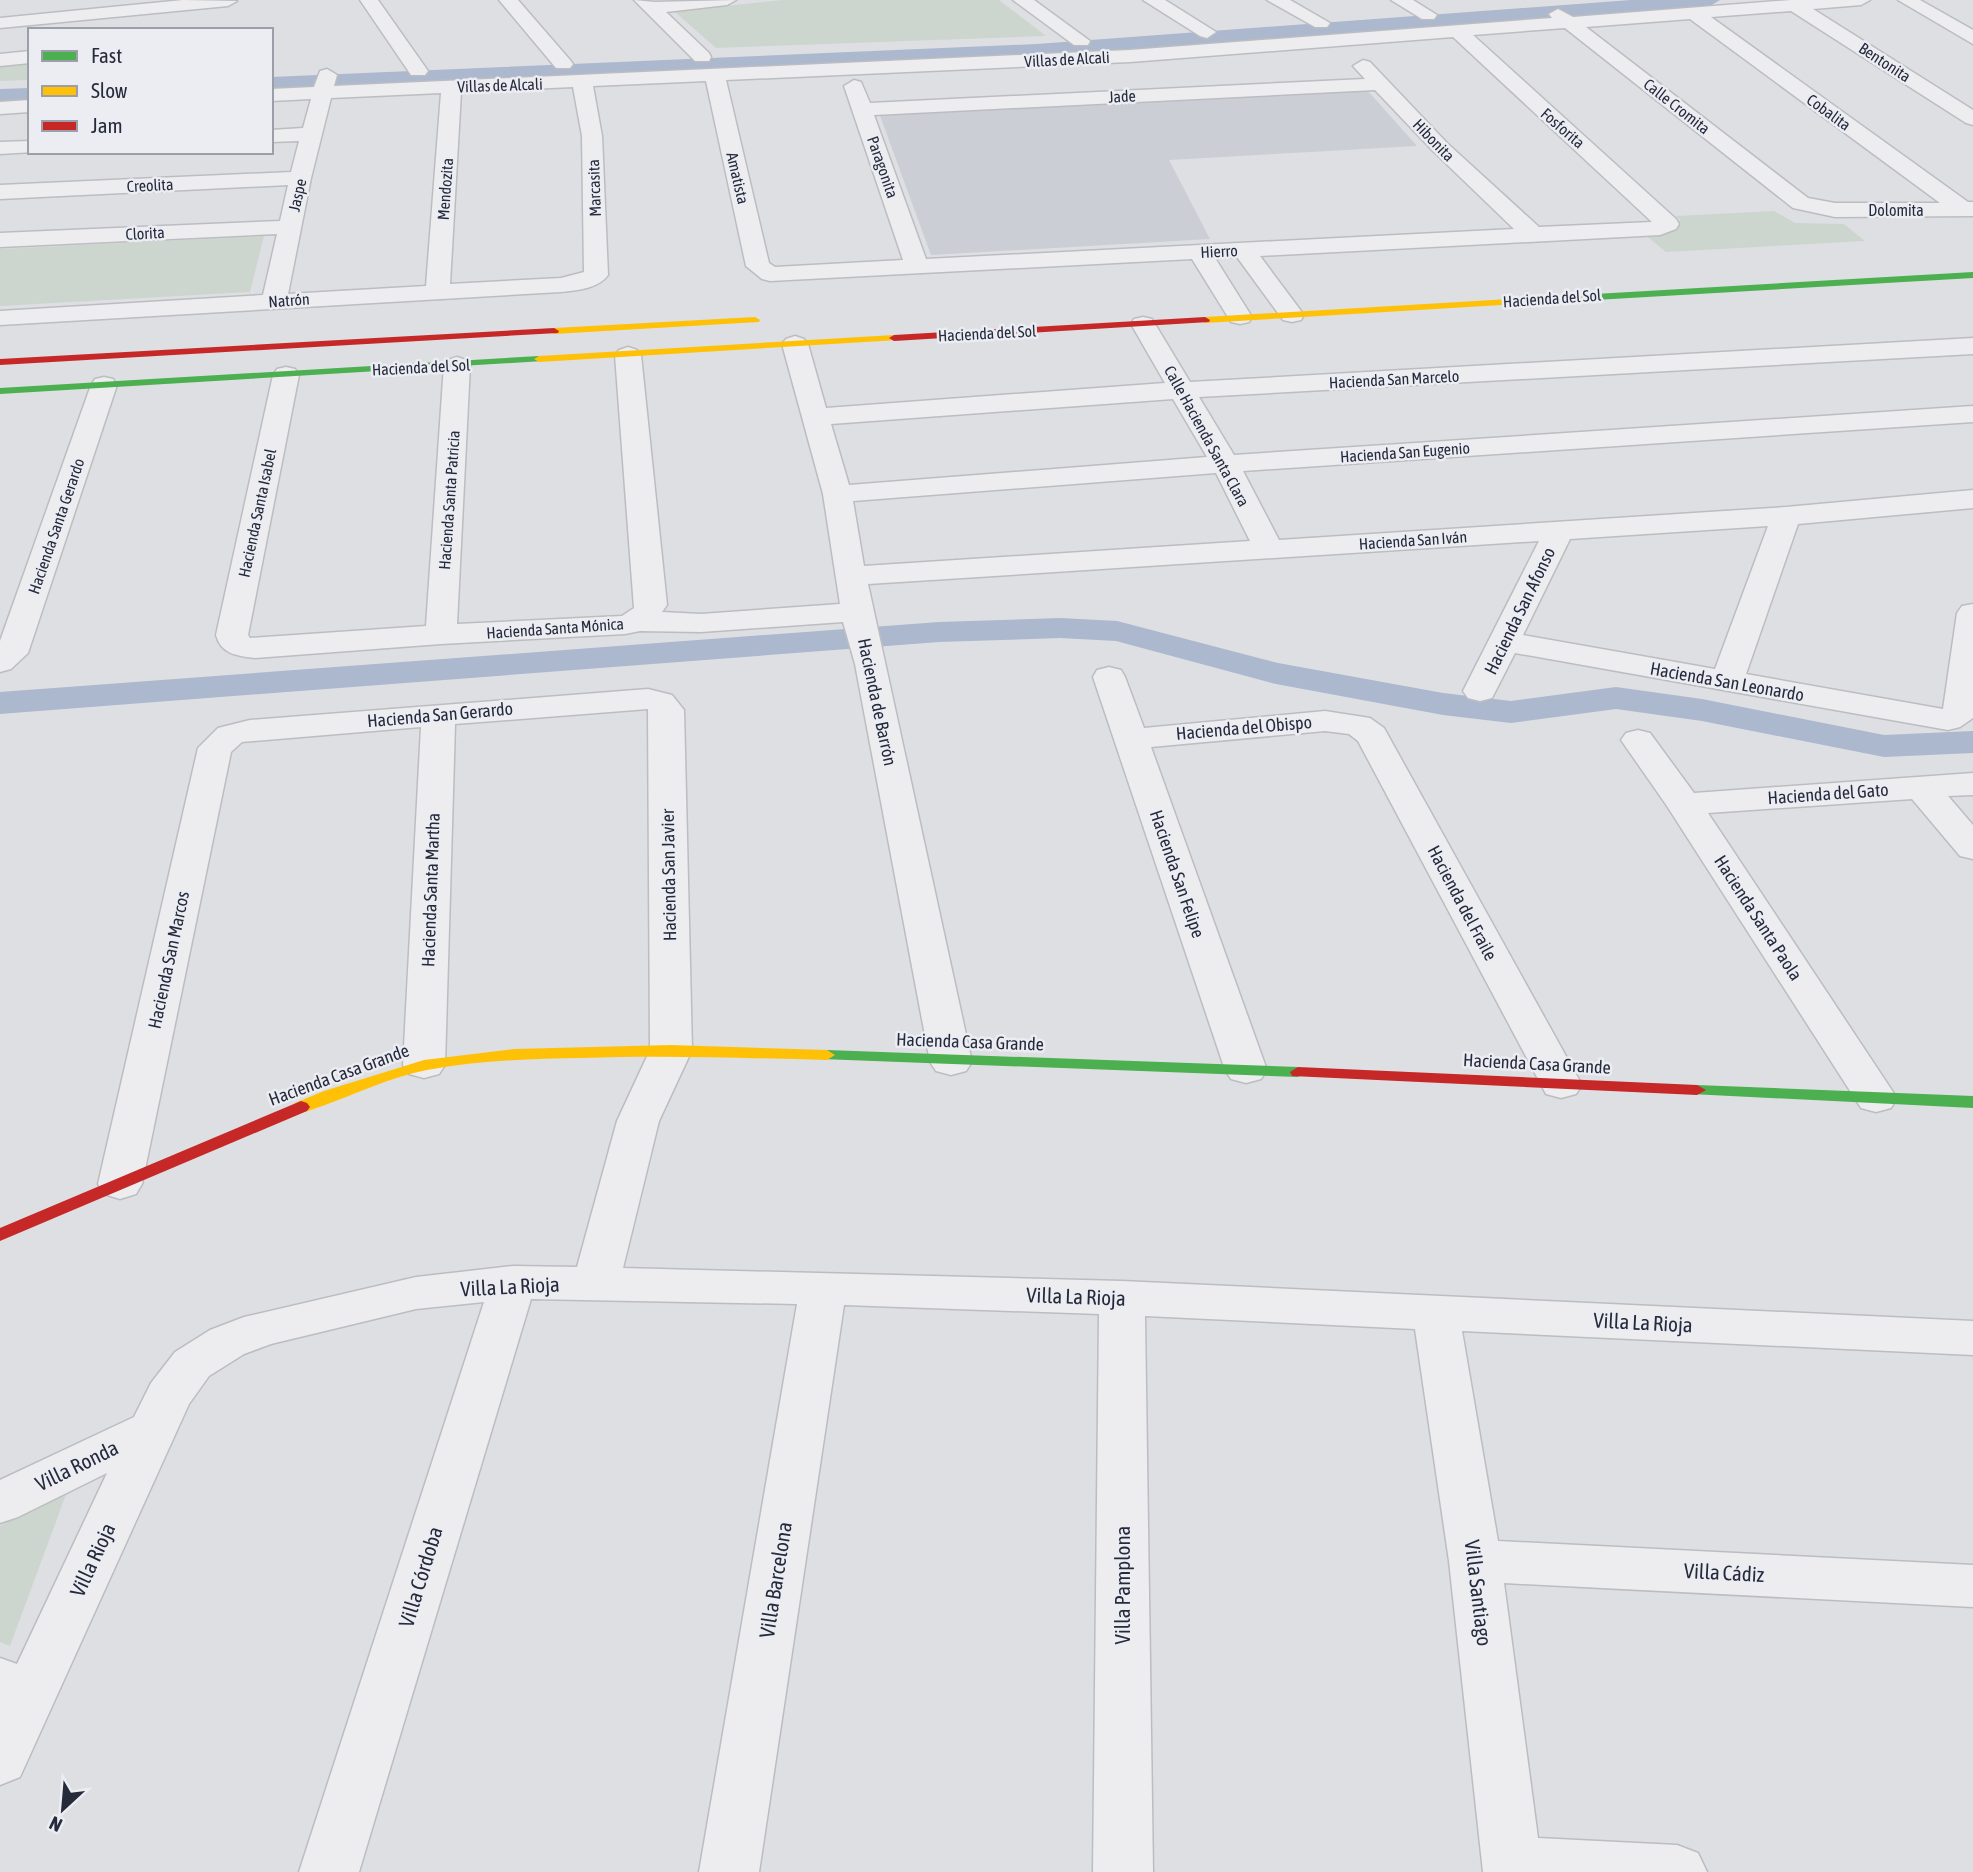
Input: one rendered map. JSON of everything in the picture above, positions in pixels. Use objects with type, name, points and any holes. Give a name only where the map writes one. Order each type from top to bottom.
[{"type":"street","points":[[0,23],[228,0],[237,20]]},
{"type":"street","points":[[369,0],[418,71]]},
{"type":"street","points":[[508,0],[563,64]]},
{"type":"street","points":[[647,4],[727,0]]},
{"type":"street","points":[[1022,0],[1081,41]]},
{"type":"street","points":[[1152,0],[1208,32]]},
{"type":"street","points":[[1276,0],[1321,23]]},
{"type":"street","points":[[1400,0],[1428,15]]},
{"type":"street","name":"Villas de Alcali","points":[[273,78],[326,84],[451,87],[715,76],[1130,55],[1340,41],[1458,31],[1559,11],[1695,14],[1861,0]]},
{"type":"street","points":[[1907,0],[1973,38]]},
{"type":"street","points":[[647,4],[702,57]]},
{"type":"street","name":"Bentonita","points":[[1797,6],[1973,119]]},
{"type":"street","name":"Villas de Alcali","points":[[273,95],[418,71],[1081,41],[1480,10]]},
{"type":"street","name":"Calle Cromita","points":[[1559,11],[1801,203],[1819,208]]},
{"type":"street","name":"Cobalita","points":[[1695,14],[1968,209]]},
{"type":"street","name":"Fosforita","points":[[1458,31],[1668,224]]},
{"type":"street","name":"Hibonita","points":[[1340,41],[1440,147],[1533,234]]},
{"type":"street","points":[[0,60],[28,57]]},
{"type":"street","name":"Paragonita","points":[[848,69],[917,266]]},
{"type":"street","name":"Amatista","points":[[715,76],[758,266],[770,274]]},
{"type":"street","name":"Marcasita","points":[[578,283],[596,275],[592,136],[582,82]]},
{"type":"street","name":"Jaspe","points":[[274,301],[300,178],[326,84]]},
{"type":"street","name":"Jade","points":[[863,109],[1381,84]]},
{"type":"street","name":"Mendozita","points":[[438,290],[451,87]]},
{"type":"street","points":[[0,108],[28,106]]},
{"type":"street","points":[[273,136],[311,134]]},
{"type":"street","points":[[0,148],[28,147]]},
{"type":"street","name":"Creolita","points":[[0,192],[300,178]]},
{"type":"street","name":"Dolomita","points":[[1819,208],[1968,209]]},
{"type":"street","name":"Hierro","points":[[770,274],[1660,228],[1668,224]]},
{"type":"street","name":"Clorita","points":[[0,240],[290,227]]},
{"type":"street","points":[[1244,250],[1247,296]]},
{"type":"street","points":[[1199,252],[1247,296],[1292,315]]},
{"type":"street","name":"Hacienda del Sol","points":[[0,391],[1143,324],[1247,296],[1292,315],[1973,275]]},
{"type":"street","name":"Natrón","points":[[0,318],[578,283]]},
{"type":"street","name":"Hacienda del Sol","points":[[0,362],[767,320]]},
{"type":"street","name":"Calle Hacienda Santa Clara","points":[[1143,324],[1183,390],[1269,549]]},
{"type":"street","name":"Hacienda de Barrón","points":[[795,344],[837,494],[859,617],[871,664],[951,1062]]},
{"type":"street","name":"Hacienda San Marcelo","points":[[815,417],[1183,390],[1973,346]]},
{"type":"street","name":"Hacienda Santa Mónica","points":[[242,647],[625,625],[638,621],[647,614],[651,605],[628,355]]},
{"type":"street","name":"Hacienda Santa Patricia","points":[[440,635],[457,365]]},
{"type":"street","name":"Hacienda Santa Isabel","points":[[242,647],[234,642],[232,635],[286,375]]},
{"type":"street","name":"Hacienda Santa Gerardo","points":[[0,662],[12,653],[104,385]]},
{"type":"street","name":"Hacienda San Eugenio","points":[[837,494],[1224,464],[1973,414]]},
{"type":"street","name":"Hacienda San Iván","points":[[853,576],[1786,516],[1973,499]]},
{"type":"street","points":[[1727,681],[1786,516]]},
{"type":"street","name":"Hacienda San Afonso","points":[[1480,691],[1559,531]]},
{"type":"street","points":[[1970,664],[1973,613]]},
{"type":"street","points":[[638,621],[701,623],[859,617]]},
{"type":"street","name":"Hacienda San Leonardo","points":[[1506,642],[1948,720],[1960,713],[1970,664]]},
{"type":"street","name":"Hacienda San Felipe","points":[[1109,677],[1246,1070]]},
{"type":"street","name":"Hacienda San Gerardo","points":[[222,739],[250,730],[631,698],[660,702]]},
{"type":"street","name":"Hacienda San Javier","points":[[660,702],[667,710],[671,1050]]},
{"type":"street","name":"Hacienda Santa Martha","points":[[424,1065],[439,715]]},
{"type":"street","name":"Hacienda del Obispo","points":[[1130,739],[1325,721],[1358,725]]},
{"type":"street","name":"Hacienda del Fraile","points":[[1358,725],[1372,735],[1561,1085]]},
{"type":"street","name":"Hacienda San Marcos","points":[[120,1184],[215,747],[222,739]]},
{"type":"street","name":"Hacienda Santa Paola","points":[[1638,740],[1684,804],[1876,1098]]},
{"type":"street","name":"Hacienda del Gato","points":[[1684,804],[1973,784]]},
{"type":"street","points":[[1922,788],[1973,848]]},
{"type":"street","points":[[596,1284],[638,1121],[671,1050]]},
{"type":"street","name":"Hacienda Casa Grande","points":[[0,1235],[330,1095],[424,1065],[514,1054],[671,1050],[951,1062],[1246,1070],[1973,1102]]},
{"type":"street","name":"Villa La Rioja","points":[[192,1364],[227,1342],[261,1329],[416,1293],[513,1283],[823,1288],[1122,1298],[1973,1338]]},
{"type":"street","name":"Villa Córdoba","points":[[329,1872],[513,1283]]},
{"type":"street","name":"Villa Barcelona","points":[[729,1872],[823,1288]]},
{"type":"street","name":"Villa Pamplona","points":[[1122,1298],[1123,1872]]},
{"type":"street","name":"Villa Santiago","points":[[1436,1314],[1475,1561],[1512,1868]]},
{"type":"street","name":"Villa Rioja","points":[[0,1760],[15,1689],[168,1396],[192,1364]]},
{"type":"street","name":"Villa Ronda","points":[[0,1503],[153,1429]]},
{"type":"street","name":"Villa Cádiz","points":[[1475,1561],[1973,1586]]},
{"type":"street","points":[[1512,1868],[1677,1872]]},
{"type":"shaded area","points":[[783,0],[999,0],[1046,36],[716,48],[674,11]]},
{"type":"shaded area","points":[[28,62],[28,80],[0,81],[0,65]]},
{"type":"shaded area","points":[[1367,90],[1417,146],[1169,160],[1210,239],[931,255],[879,113]]},
{"type":"shaded area","points":[[1774,211],[1795,223],[1844,224],[1865,241],[1666,252],[1644,234],[1673,228],[1680,220],[1676,216]]},
{"type":"shaded area","points":[[264,236],[250,292],[0,306],[0,249]]},
{"type":"shaded area","points":[[68,1489],[10,1646],[0,1642],[0,1526]]},
{"type":"waterway","points":[[273,83],[1037,50],[1710,0]]},
{"type":"waterway","points":[[0,95],[28,94]]},
{"type":"waterway","points":[[0,703],[939,632],[1060,628],[1117,631],[1276,673],[1443,704],[1511,712],[1616,698],[1702,710],[1884,746],[1973,742]]},
{"type":"traffic: fast","points":[[1578,298],[1973,275]]},
{"type":"traffic: fast","points":[[0,391],[539,359]]},
{"type":"traffic: fast","points":[[827,1055],[1298,1072]]},
{"type":"traffic: fast","points":[[1697,1090],[1973,1102]]},
{"type":"traffic: slow","points":[[1205,320],[1578,298]]},
{"type":"traffic: slow","points":[[554,331],[755,320]]},
{"type":"traffic: slow","points":[[539,359],[894,338]]},
{"type":"traffic: slow","points":[[301,1107],[424,1065],[514,1054],[671,1050],[827,1055]]},
{"type":"traffic: jam","points":[[894,338],[1205,320]]},
{"type":"traffic: jam","points":[[0,362],[554,331]]},
{"type":"traffic: jam","points":[[1298,1072],[1697,1090]]},
{"type":"traffic: jam","points":[[0,1235],[301,1107]]}]
